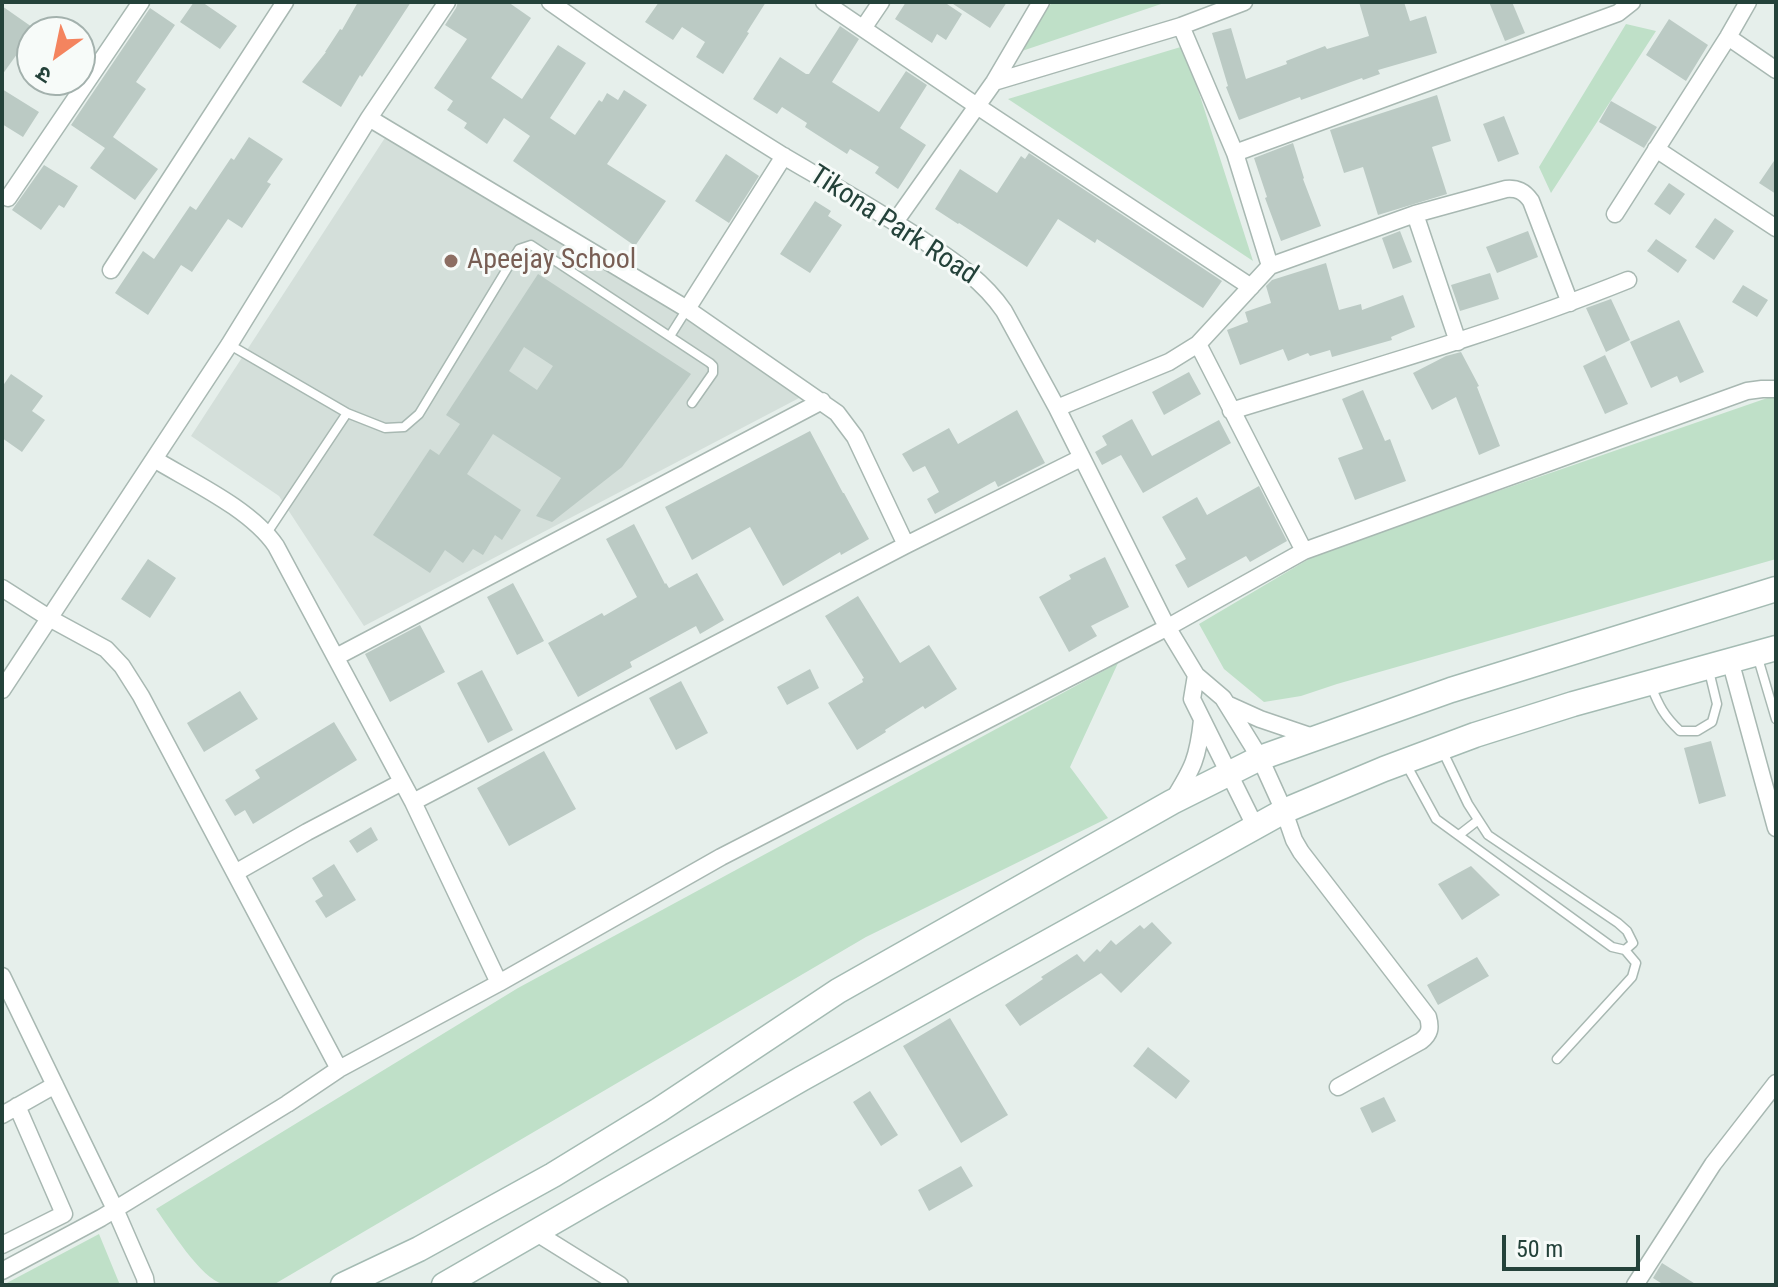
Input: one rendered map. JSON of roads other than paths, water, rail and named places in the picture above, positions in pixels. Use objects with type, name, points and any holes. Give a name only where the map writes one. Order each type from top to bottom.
[{"type":"street","points":[[8,198],[141,2]]},
{"type":"street","points":[[111,270],[285,2]]},
{"type":"street","points":[[2,690],[229,345],[369,118],[447,2]]},
{"type":"street","name":"Tikona Park Road","points":[[550,2],[784,156],[895,222],[961,266],[996,299],[1057,408],[1167,627],[1196,675],[1228,705],[1260,758],[1294,840],[1310,866],[1428,1017],[1431,1027],[1421,1041],[1338,1087]]},
{"type":"street","points":[[824,2],[1251,287]]},
{"type":"street","points":[[864,27],[881,2]]},
{"type":"street","points":[[895,222],[994,82],[1041,2]]},
{"type":"street","points":[[994,82],[1181,26],[1244,2]]},
{"type":"street","points":[[1235,153],[1618,13],[1632,2]]},
{"type":"street","points":[[1615,214],[1748,2]]},
{"type":"street","points":[[1181,26],[1235,153],[1270,266]]},
{"type":"street","points":[[1728,37],[1776,70]]},
{"type":"street","points":[[369,118],[687,309],[822,401],[837,413],[855,437],[906,545]]},
{"type":"street","points":[[1656,149],[1776,228]]},
{"type":"street","points":[[687,309],[784,156]]},
{"type":"street","points":[[1057,408],[1169,362],[1198,344],[1270,266],[1415,214],[1506,189],[1522,191],[1531,201],[1570,303]]},
{"type":"street","points":[[1415,214],[1458,342]]},
{"type":"street","points":[[1231,411],[1458,342],[1628,280]]},
{"type":"street","points":[[1198,344],[1304,551]]},
{"type":"street","points":[[2,1271],[115,1209],[339,1069],[499,983],[721,857],[1167,627],[1304,551],[1747,391],[1776,389]]},
{"type":"street","points":[[336,657],[822,401]]},
{"type":"street","points":[[413,802],[906,545],[1081,458]]},
{"type":"street","points":[[154,459],[241,511],[267,533],[413,802],[499,983]]},
{"type":"street","points":[[2,588],[106,649],[122,666],[141,696],[339,1069]]},
{"type":"street","points":[[343,1285],[419,1249],[553,1175],[671,1102],[838,991],[1229,772],[1451,690],[1776,589]]},
{"type":"street","points":[[449,1284],[801,1079],[1284,811],[1475,735],[1766,650]]},
{"type":"street","points":[[1719,663],[1776,828]]},
{"type":"street","name":"Tikona Park Road","points":[[1196,675],[1192,699],[1255,826]]},
{"type":"street","name":"Tikona Park Road","points":[[1228,705],[1317,738]]},
{"type":"street","name":"Tikona Park Road","points":[[1172,802],[1191,772],[1202,720]]},
{"type":"street","points":[[235,873],[402,782]]},
{"type":"street","points":[[2,976],[149,1283]]},
{"type":"street","points":[[1635,1285],[1713,1164],[1776,1083]]},
{"type":"street","points":[[2,1115],[55,1085]]},
{"type":"street","points":[[2,1245],[64,1214],[17,1106]]},
{"type":"street","points":[[535,1232],[620,1285]]},
{"type":"lane","points":[[229,345],[347,413],[385,428],[404,427],[419,414],[513,258],[519,249],[527,245],[536,247],[713,366],[713,373],[692,403]]},
{"type":"lane","points":[[670,336],[687,309]]},
{"type":"lane","points":[[267,533],[347,413]]},
{"type":"lane","points":[[1766,650],[1776,719]]},
{"type":"lane","points":[[1650,682],[1666,719],[1680,731],[1697,731],[1712,722],[1717,704],[1719,663]]},
{"type":"lane","points":[[1441,747],[1477,821],[1488,835],[1627,931],[1633,943],[1625,950]]},
{"type":"lane","points":[[1405,761],[1436,819],[1612,947],[1625,950],[1636,963],[1632,977],[1557,1059]]},
{"type":"lane","points":[[1459,835],[1477,821]]},
{"type":"place","name":"Apeejay School","points":[[451,261]]}]
